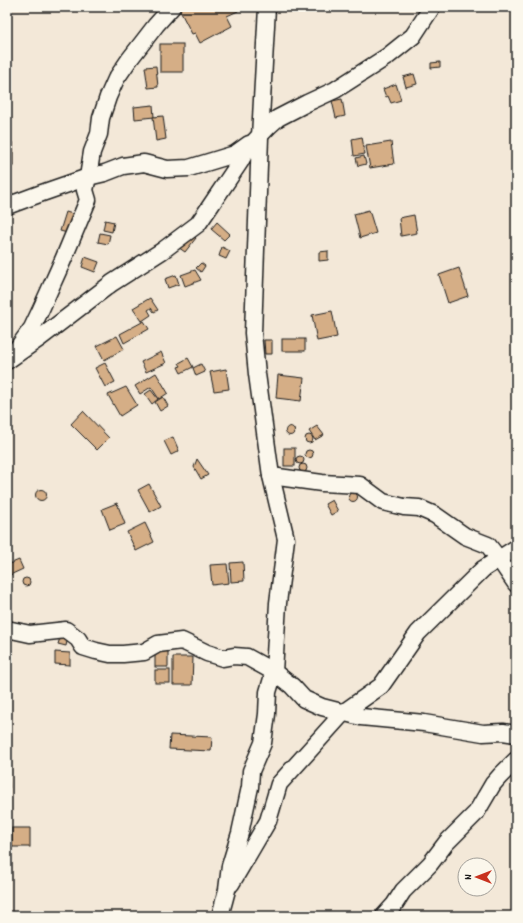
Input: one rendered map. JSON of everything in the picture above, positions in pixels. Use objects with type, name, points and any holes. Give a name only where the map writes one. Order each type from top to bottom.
[{"type":"street","points":[[8,360],[32,328],[41,310],[88,200],[84,190],[88,177],[92,152],[99,134],[101,118],[116,79],[156,25],[172,7]]},
{"type":"street","points":[[220,916],[227,890],[230,866],[240,834],[250,787],[251,771],[263,742],[268,692],[274,672],[278,603],[286,538],[271,476],[253,333],[260,137],[267,7]]},
{"type":"street","points":[[8,360],[40,338],[112,283],[162,251],[198,224],[240,162],[247,149],[278,118],[335,90],[388,56],[414,36],[432,7]]},
{"type":"street","points":[[7,206],[123,166],[144,163],[168,169],[189,168],[235,154],[260,137]]},
{"type":"street","points":[[271,476],[322,483],[360,485],[383,502],[404,507],[420,508],[435,515],[465,536],[488,545],[499,558],[516,584]]},
{"type":"street","points":[[227,890],[268,821],[279,784],[344,712],[381,686],[418,633],[483,569],[516,548]]},
{"type":"street","points":[[7,629],[30,634],[66,630],[78,640],[83,647],[110,654],[144,652],[158,644],[182,641],[207,653],[223,658],[234,656],[247,657],[274,672],[292,686],[304,699],[322,707],[361,717],[424,723],[484,733],[503,732],[516,734]]},
{"type":"street","points":[[384,916],[394,905],[403,891],[430,864],[446,843],[476,813],[493,784],[516,760]]},
{"type":"building","points":[[178,7],[236,7],[238,11],[227,16],[232,26],[200,43],[195,33],[192,34]]},
{"type":"building","points":[[160,44],[183,44],[183,72],[160,72]]},
{"type":"building","points":[[440,62],[440,67],[431,68],[431,63]]},
{"type":"building","points":[[156,66],[158,87],[148,88],[145,67]]},
{"type":"building","points":[[414,74],[417,84],[406,87],[403,77]]},
{"type":"building","points":[[396,84],[401,100],[391,103],[388,96],[386,97],[383,89]]},
{"type":"building","points":[[342,99],[345,116],[336,118],[332,101]]},
{"type":"building","points":[[153,105],[154,117],[135,119],[134,107]]},
{"type":"building","points":[[163,116],[166,139],[156,141],[153,117]]},
{"type":"building","points":[[362,137],[365,154],[354,156],[352,139]]},
{"type":"building","points":[[391,142],[394,164],[370,168],[366,146]]},
{"type":"building","points":[[7,143],[13,143],[13,166],[7,166]]},
{"type":"building","points":[[364,156],[366,164],[358,166],[356,158]]},
{"type":"building","points":[[369,210],[376,233],[360,238],[354,214]]},
{"type":"building","points":[[66,212],[76,215],[71,234],[60,231]]},
{"type":"building","points":[[414,215],[417,233],[401,236],[399,218]]},
{"type":"building","points":[[105,220],[114,222],[112,232],[103,230]]},
{"type":"building","points":[[217,222],[230,234],[224,240],[211,229]]},
{"type":"building","points":[[188,232],[196,238],[185,252],[175,245]]},
{"type":"building","points":[[100,233],[110,235],[108,244],[98,242]]},
{"type":"building","points":[[222,247],[230,251],[226,259],[219,256]]},
{"type":"building","points":[[328,251],[328,260],[319,261],[319,252]]},
{"type":"building","points":[[85,257],[99,262],[95,272],[82,267]]},
{"type":"building","points":[[201,263],[205,266],[201,272],[196,268]]},
{"type":"building","points":[[459,268],[468,296],[448,303],[439,275]]},
{"type":"building","points":[[195,270],[201,280],[185,286],[181,275]]},
{"type":"building","points":[[176,275],[179,284],[168,288],[165,279]]},
{"type":"building","points":[[150,298],[158,310],[154,312],[151,308],[148,310],[151,315],[142,321],[133,308]]},
{"type":"building","points":[[332,311],[337,337],[317,341],[312,315]]},
{"type":"building","points":[[144,321],[149,329],[124,343],[120,334]]},
{"type":"building","points":[[117,336],[124,349],[104,360],[97,346]]},
{"type":"building","points":[[282,339],[305,339],[305,351],[282,351]]},
{"type":"building","points":[[264,340],[272,340],[272,354],[265,354]]},
{"type":"building","points":[[161,352],[166,363],[146,372],[141,362]]},
{"type":"building","points":[[188,358],[193,367],[181,373],[178,367],[181,366],[179,363]]},
{"type":"building","points":[[105,363],[115,382],[105,387],[95,368]]},
{"type":"building","points":[[201,364],[205,372],[196,376],[193,368]]},
{"type":"building","points":[[226,369],[229,389],[214,391],[210,372]]},
{"type":"building","points":[[156,373],[168,393],[159,399],[151,387],[140,394],[135,386]]},
{"type":"building","points":[[278,375],[304,378],[301,401],[276,398]]},
{"type":"building","points":[[126,387],[137,405],[120,416],[108,395]]},
{"type":"building","points":[[151,390],[158,399],[152,404],[145,394]]},
{"type":"building","points":[[163,397],[168,406],[160,411],[155,402]]},
{"type":"building","points":[[83,411],[109,438],[97,450],[71,424]]},
{"type":"building","points":[[317,426],[324,435],[315,440],[309,431]]},
{"type":"building","points":[[288,427],[292,427],[294,431],[292,435],[288,435],[286,433],[286,429]]},
{"type":"building","points":[[307,435],[311,435],[313,439],[311,443],[307,443],[305,441],[305,437]]},
{"type":"building","points":[[173,437],[179,451],[171,455],[164,441]]},
{"type":"building","points":[[284,448],[295,448],[295,466],[284,466]]},
{"type":"building","points":[[307,450],[311,450],[313,454],[311,458],[307,458],[305,456],[305,452]]},
{"type":"building","points":[[298,456],[302,456],[304,460],[302,464],[298,464],[296,462],[296,458]]},
{"type":"building","points":[[197,459],[208,475],[201,479],[194,467]]},
{"type":"building","points":[[301,464],[305,464],[307,468],[305,472],[301,472],[299,470],[299,466]]},
{"type":"building","points":[[149,484],[161,506],[150,512],[138,490]]},
{"type":"building","points":[[39,490],[43,490],[45,491],[45,499],[39,500],[36,497],[36,493]]},
{"type":"building","points":[[351,493],[355,493],[357,497],[355,501],[351,501],[349,499],[349,495]]},
{"type":"building","points":[[332,500],[338,511],[331,515],[325,504]]},
{"type":"building","points":[[117,503],[125,524],[110,530],[102,509]]},
{"type":"building","points":[[145,523],[154,542],[136,551],[127,532]]},
{"type":"building","points":[[19,560],[23,569],[10,575],[7,565]]},
{"type":"building","points":[[243,562],[244,581],[231,582],[230,563]]},
{"type":"building","points":[[227,564],[229,583],[212,585],[210,565]]},
{"type":"building","points":[[24,578],[28,578],[30,582],[28,586],[24,586],[22,584],[22,580]]},
{"type":"building","points":[[61,635],[68,637],[66,646],[58,644]]},
{"type":"building","points":[[155,648],[168,648],[168,667],[155,667]]},
{"type":"building","points":[[55,652],[70,653],[70,665],[55,664]]},
{"type":"building","points":[[173,657],[193,657],[192,685],[173,685]]},
{"type":"building","points":[[155,670],[170,670],[170,683],[155,683]]},
{"type":"building","points":[[170,735],[212,737],[211,751],[169,749]]},
{"type":"building","points":[[8,761],[9,788],[7,788]]},
{"type":"building","points":[[12,828],[30,828],[30,847],[12,847]]}]
